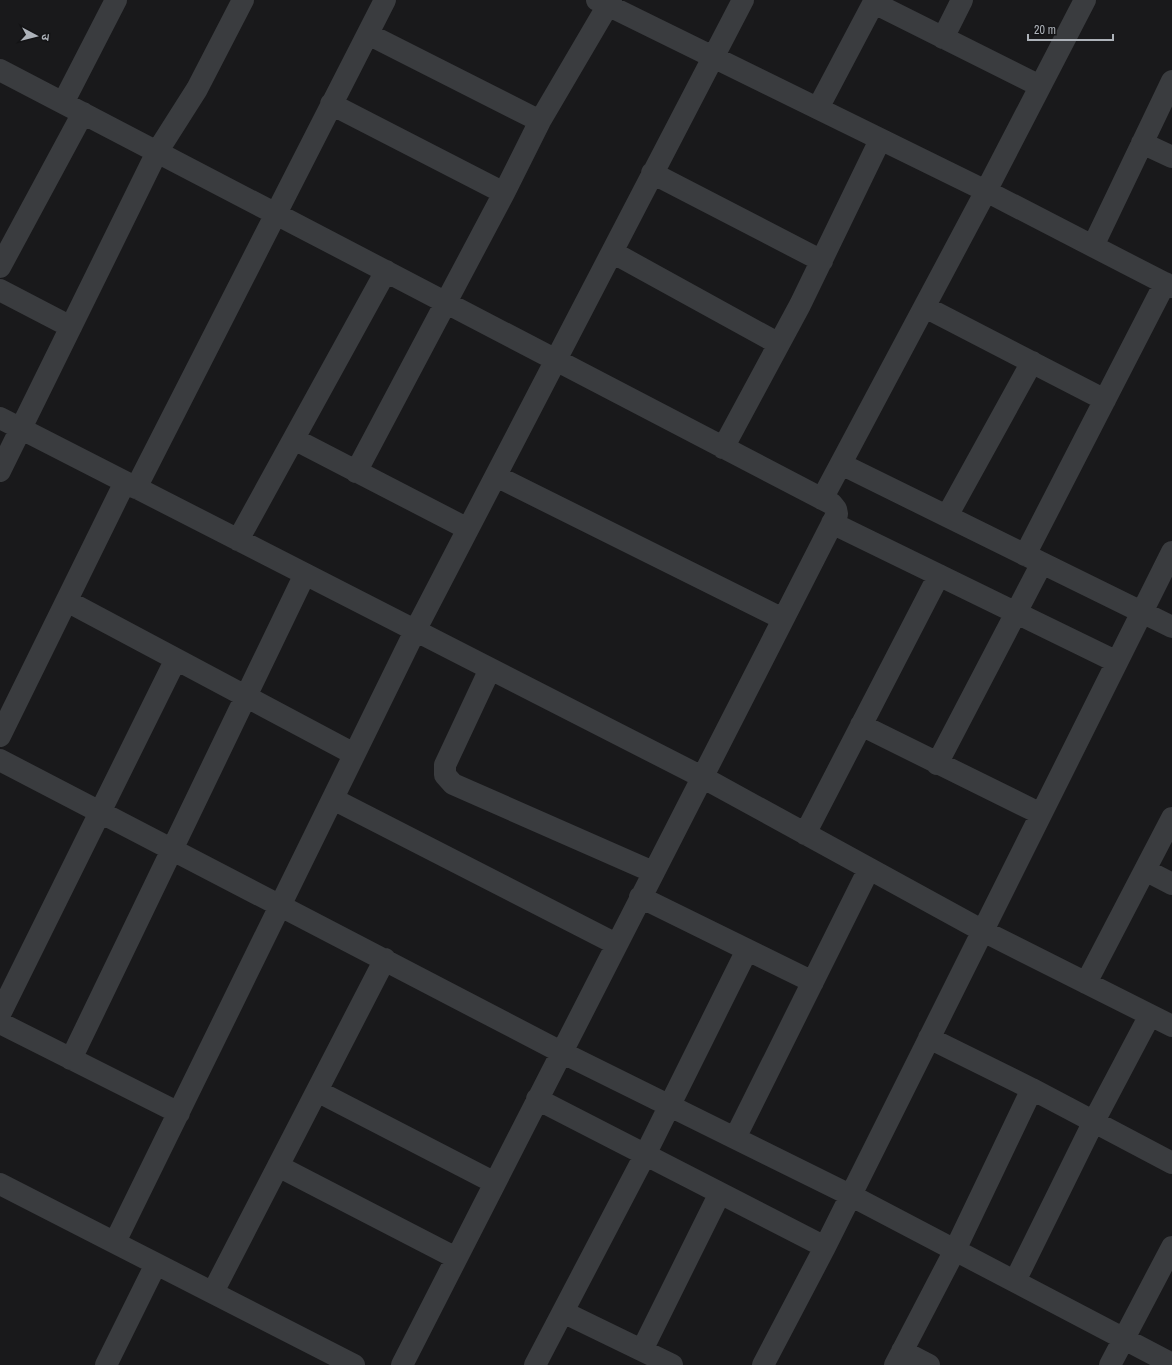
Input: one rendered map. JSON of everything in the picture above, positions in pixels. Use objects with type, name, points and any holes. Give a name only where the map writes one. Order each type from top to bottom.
[{"type":"street","points":[[64,103],[116,0]]},
{"type":"street","points":[[0,471],[157,152],[197,89],[242,0]]},
{"type":"street","points":[[0,736],[67,601],[275,214],[385,0]]},
{"type":"street","points":[[115,1242],[415,631],[712,56],[743,0]]},
{"type":"street","points":[[943,38],[962,0]]},
{"type":"street","points":[[822,499],[986,191],[1085,0]]},
{"type":"street","points":[[818,108],[875,1],[943,38],[1040,86]]},
{"type":"street","points":[[356,472],[447,303],[540,121],[605,2],[880,140],[986,191],[1168,285],[1105,400],[1033,559],[1016,613],[937,764]]},
{"type":"street","points":[[368,34],[540,121]]},
{"type":"street","points":[[0,70],[832,504],[836,509],[837,514],[402,1365]]},
{"type":"street","points":[[1093,246],[1172,81]]},
{"type":"street","points":[[332,104],[504,193]]},
{"type":"street","points":[[0,267],[83,113]]},
{"type":"street","points":[[724,448],[822,261],[880,140]]},
{"type":"street","points":[[1142,144],[1172,158]]},
{"type":"street","points":[[652,173],[822,261]]},
{"type":"street","points":[[612,252],[779,344]]},
{"type":"street","points":[[238,540],[386,271]]},
{"type":"street","points":[[0,290],[71,327]]},
{"type":"street","points":[[924,307],[1105,400]]},
{"type":"street","points":[[947,516],[1032,362]]},
{"type":"street","points":[[0,418],[702,777],[983,931],[1172,1026]]},
{"type":"street","points":[[294,439],[468,529]]},
{"type":"street","points":[[841,464],[1172,627]]},
{"type":"street","points":[[496,476],[783,619]]},
{"type":"street","points":[[832,523],[1117,662]]},
{"type":"street","points":[[764,1365],[825,1247],[1172,552]]},
{"type":"street","points":[[71,1059],[172,848],[247,697],[305,574]]},
{"type":"street","points":[[805,834],[939,575]]},
{"type":"street","points":[[67,601],[354,754]]},
{"type":"street","points":[[0,1014],[176,659]]},
{"type":"street","points":[[490,669],[445,765],[445,775],[453,784],[653,872]]},
{"type":"street","points":[[861,725],[937,764],[1041,814]]},
{"type":"street","points":[[0,760],[172,848],[561,1052],[850,1195],[1015,1281],[1123,1340],[1172,1364]]},
{"type":"street","points":[[333,799],[616,944]]},
{"type":"street","points":[[1086,983],[1172,818]]},
{"type":"street","points":[[735,1138],[869,869]]},
{"type":"street","points":[[1145,870],[1172,884]]},
{"type":"street","points":[[640,898],[813,982]]},
{"type":"street","points":[[535,1365],[645,1155],[747,950]]},
{"type":"street","points":[[213,1292],[384,959]]},
{"type":"street","points":[[1015,1281],[1094,1121],[1150,1015]]},
{"type":"street","points":[[0,1023],[178,1113]]},
{"type":"street","points":[[929,1038],[1032,1089],[1172,1162]]},
{"type":"street","points":[[929,1365],[898,1358],[955,1250],[1032,1089]]},
{"type":"street","points":[[317,1090],[495,1184]]},
{"type":"street","points":[[537,1099],[825,1247]]},
{"type":"street","points":[[278,1166],[456,1258]]},
{"type":"street","points":[[0,1184],[354,1365]]},
{"type":"street","points":[[642,1350],[720,1193]]},
{"type":"street","points":[[1110,1365],[1172,1247]]},
{"type":"street","points":[[106,1365],[156,1264]]},
{"type":"street","points":[[563,1312],[672,1365]]}]
